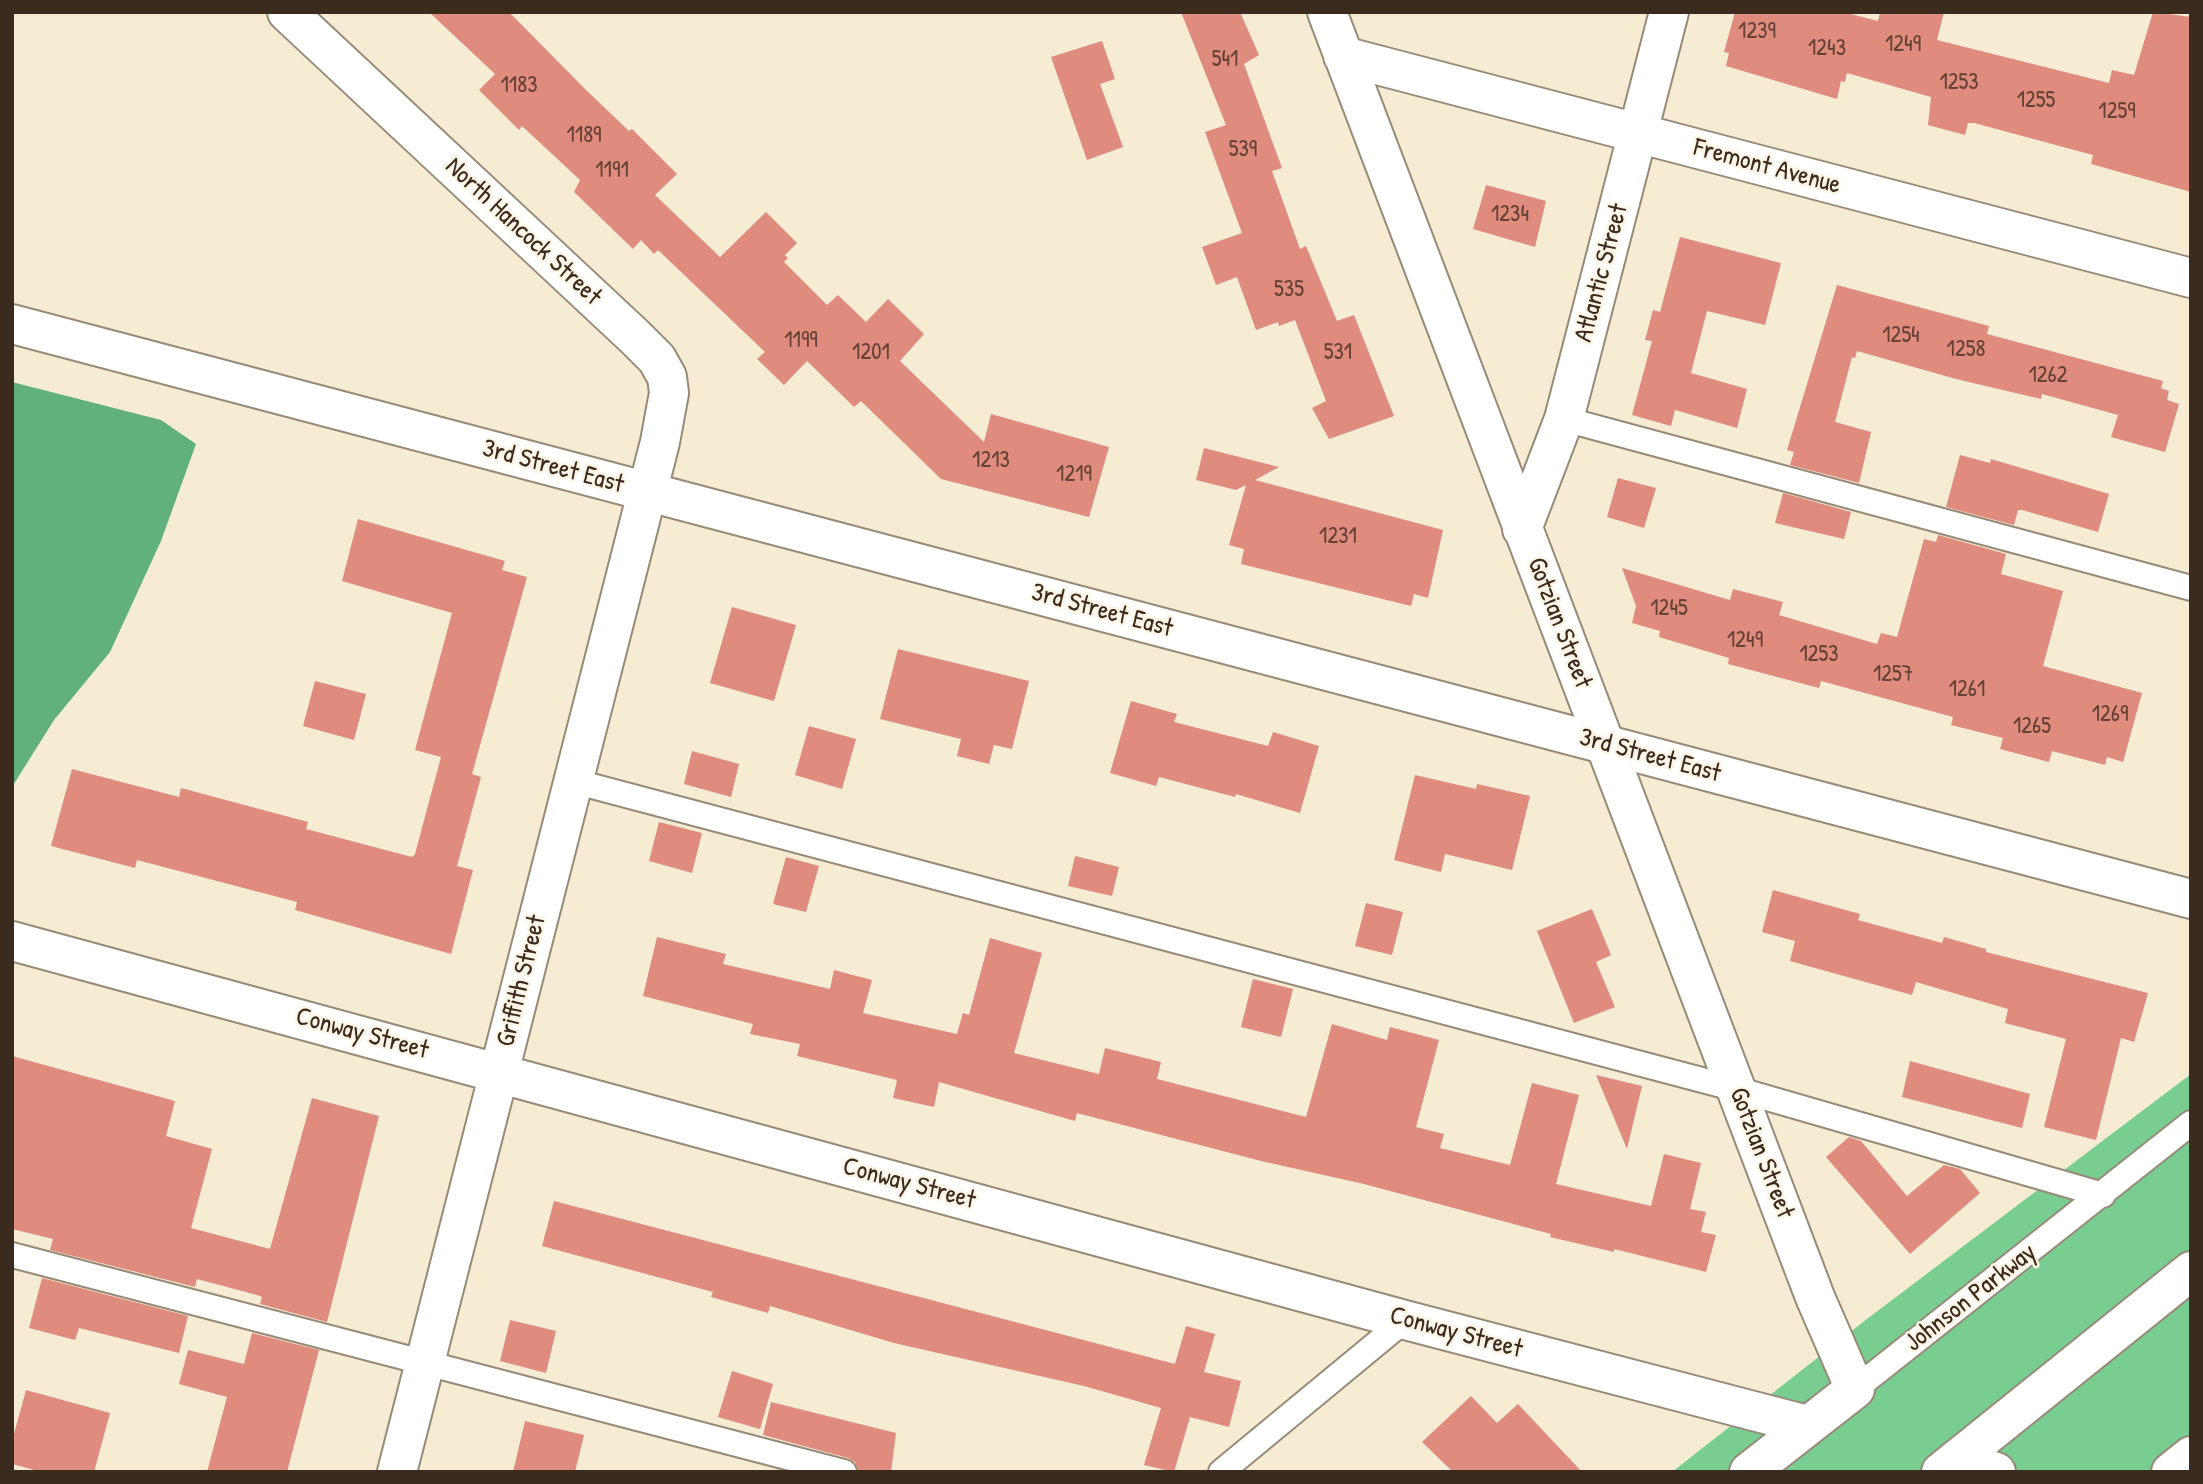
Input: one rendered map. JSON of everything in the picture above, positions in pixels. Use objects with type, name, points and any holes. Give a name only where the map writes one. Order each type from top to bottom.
[{"type":"street","name":"North Hancock Street","points":[[287,12],[657,359],[667,377],[669,393],[647,491]]},
{"type":"street","name":"Gotzian Street","points":[[1327,12],[1815,1297],[1855,1390]]},
{"type":"street","name":"Atlantic Street","points":[[1522,529],[1564,419],[1669,12]]},
{"type":"street","name":"Fremont Avenue","points":[[1343,56],[2191,278]]},
{"type":"street","name":"3rd Street East","points":[[12,324],[2191,899]]},
{"type":"street","name":"Griffith Street","points":[[397,1472],[647,491]]},
{"type":"street","name":"Conway Street","points":[[12,941],[499,1071],[1405,1320],[1807,1425]]},
{"type":"street","points":[[1948,1466],[2191,1271]]},
{"type":"street","name":"Johnson Parkway","points":[[1749,1472],[1855,1390]]},
{"type":"street","points":[[2171,1472],[2191,1456]]},
{"type":"street","points":[[1948,1466],[1996,1472]]},
{"type":"lane","points":[[1564,419],[2191,588]]},
{"type":"lane","points":[[573,780],[1736,1089],[2103,1195]]},
{"type":"lane","name":"Johnson Parkway","points":[[1855,1390],[2191,1123]]},
{"type":"lane","points":[[12,1255],[844,1472]]},
{"type":"lane","points":[[1221,1472],[1405,1320]]},
{"type":"green space","points":[[12,382],[161,420],[196,444],[161,541],[110,652],[54,720],[12,787]]},
{"type":"green space","points":[[2191,1074],[2191,1472],[1672,1472],[1867,1319]]},
{"type":"building","points":[[429,12],[509,12],[586,90],[629,131],[632,129],[677,174],[655,195],[720,257],[766,212],[797,243],[785,255],[788,258],[784,262],[827,305],[838,295],[866,322],[888,299],[924,334],[900,361],[984,442],[991,414],[1109,447],[1089,517],[941,479],[861,401],[854,407],[807,361],[784,385],[757,359],[765,352],[658,250],[654,254],[641,240],[633,249],[574,192],[580,180],[522,126],[519,130],[479,90],[495,74]]},
{"type":"building","points":[[1181,12],[1240,12],[1259,55],[1244,64],[1282,168],[1272,171],[1300,249],[1306,246],[1337,321],[1354,315],[1394,416],[1329,439],[1312,408],[1326,401],[1295,320],[1279,326],[1278,322],[1256,330],[1237,277],[1216,285],[1202,247],[1242,233],[1205,132],[1226,125]]},
{"type":"building","points":[[1735,12],[1843,12],[1878,21],[1880,12],[1944,12],[1937,40],[2109,83],[2112,70],[2134,75],[2153,12],[2191,17],[2191,192],[2091,164],[2093,155],[1974,123],[1968,123],[1965,135],[1928,125],[1931,97],[1847,73],[1845,82],[1841,81],[1837,99],[1726,66],[1729,53],[1724,52]]},
{"type":"building","points":[[1102,41],[1115,79],[1100,84],[1123,147],[1087,160],[1051,57]]},
{"type":"building","points":[[1486,185],[1546,201],[1535,247],[1473,229]]},
{"type":"building","points":[[1680,237],[1781,263],[1765,325],[1707,311],[1691,373],[1747,389],[1737,428],[1675,410],[1671,426],[1632,415],[1652,341],[1645,340],[1653,310],[1660,312]]},
{"type":"building","points":[[1837,285],[1989,326],[1987,334],[2163,381],[2161,388],[2169,391],[2167,400],[2179,404],[2165,452],[2111,437],[2118,415],[2042,394],[2041,399],[1956,379],[1857,351],[1855,358],[1852,357],[1835,422],[1871,432],[1859,483],[1790,465],[1794,452],[1787,450]]},
{"type":"building","points":[[1204,448],[1279,467],[1255,480],[1443,530],[1428,598],[1414,594],[1411,606],[1241,564],[1244,549],[1229,545],[1246,485],[1236,490],[1196,480]]},
{"type":"building","points":[[1960,455],[1990,463],[1991,459],[2109,494],[2098,532],[2022,510],[2018,510],[2014,525],[1946,507]]},
{"type":"building","points":[[1618,478],[1656,488],[1644,528],[1607,517]]},
{"type":"building","points":[[1783,493],[1851,512],[1844,539],[1775,523]]},
{"type":"building","points":[[358,519],[505,561],[502,570],[527,577],[472,774],[481,777],[457,866],[473,870],[451,954],[295,910],[297,902],[137,860],[135,868],[51,846],[72,769],[179,797],[181,788],[308,822],[306,829],[412,857],[415,854],[441,757],[415,750],[452,613],[342,581]]},
{"type":"building","points":[[1938,535],[2006,554],[2001,574],[2063,591],[2043,666],[2142,693],[2123,762],[2107,757],[2105,765],[2052,751],[2049,762],[2000,749],[2003,738],[1951,725],[1953,717],[1821,681],[1819,688],[1728,664],[1729,658],[1659,637],[1660,631],[1632,623],[1636,606],[1622,568],[1730,600],[1733,589],[1783,602],[1779,615],[1877,644],[1881,633],[1897,637],[1924,539],[1936,542]]},
{"type":"building","points":[[732,607],[796,625],[774,701],[710,683]]},
{"type":"building","points":[[898,649],[1029,681],[1012,749],[994,745],[989,764],[957,756],[961,739],[880,719]]},
{"type":"building","points":[[315,681],[366,694],[354,740],[303,726]]},
{"type":"building","points":[[1131,701],[1177,714],[1174,722],[1268,746],[1273,732],[1319,746],[1300,813],[1236,794],[1235,797],[1159,777],[1156,786],[1110,773]]},
{"type":"building","points":[[809,726],[856,739],[842,789],[795,775]]},
{"type":"building","points":[[692,751],[739,764],[731,797],[684,784]]},
{"type":"building","points":[[1415,775],[1476,789],[1477,784],[1530,796],[1512,870],[1445,854],[1441,872],[1394,860]]},
{"type":"building","points":[[659,822],[702,833],[692,873],[649,861]]},
{"type":"building","points":[[1075,856],[1119,867],[1112,896],[1068,886]]},
{"type":"building","points":[[786,857],[819,866],[806,912],[773,904]]},
{"type":"building","points":[[1773,890],[1860,914],[1858,920],[1942,943],[1944,937],[1986,949],[1986,952],[2148,993],[2134,1042],[2121,1038],[2096,1140],[2044,1127],[2066,1039],[2005,1023],[2008,1009],[1916,982],[1912,995],[1790,961],[1795,941],[1762,932]]},
{"type":"building","points":[[1366,903],[1403,912],[1392,955],[1355,946]]},
{"type":"building","points":[[1592,909],[1611,955],[1596,962],[1615,1007],[1574,1023],[1537,931]]},
{"type":"building","points":[[657,937],[726,954],[723,964],[830,989],[834,970],[872,980],[863,1013],[957,1034],[963,1013],[969,1015],[990,938],[1042,953],[1014,1053],[1099,1074],[1105,1048],[1161,1062],[1157,1079],[1306,1117],[1332,1024],[1387,1040],[1390,1027],[1439,1040],[1416,1127],[1444,1134],[1440,1148],[1510,1165],[1532,1083],[1579,1095],[1556,1184],[1651,1206],[1664,1154],[1701,1163],[1690,1209],[1706,1212],[1701,1232],[1716,1235],[1706,1272],[1614,1249],[1614,1252],[1550,1237],[1551,1234],[1364,1184],[1261,1161],[1077,1113],[1075,1121],[939,1082],[934,1107],[893,1098],[897,1080],[797,1056],[800,1044],[750,1034],[753,1024],[643,996]]},
{"type":"building","points":[[1253,979],[1293,989],[1281,1037],[1241,1027]]},
{"type":"building","points":[[12,1056],[175,1101],[166,1136],[212,1149],[191,1228],[270,1249],[312,1098],[379,1116],[327,1322],[260,1304],[262,1297],[257,1295],[197,1279],[195,1287],[50,1250],[53,1239],[12,1229]]},
{"type":"building","points":[[1910,1061],[2030,1094],[2022,1128],[1902,1097]]},
{"type":"building","points":[[1596,1075],[1642,1086],[1627,1149]]},
{"type":"building","points":[[1849,1137],[1861,1141],[1907,1196],[1944,1165],[1960,1169],[1980,1193],[1910,1254],[1826,1157]]},
{"type":"building","points":[[554,1201],[1175,1364],[1186,1326],[1215,1334],[1204,1372],[1241,1381],[1229,1427],[1190,1417],[1174,1472],[1144,1465],[1161,1408],[1084,1386],[894,1343],[770,1306],[768,1313],[711,1297],[713,1292],[542,1246]]},
{"type":"building","points":[[42,1278],[188,1316],[179,1353],[79,1328],[75,1340],[29,1328]]},
{"type":"building","points":[[510,1320],[556,1331],[546,1373],[500,1361]]},
{"type":"building","points":[[252,1333],[319,1350],[287,1472],[207,1472],[227,1397],[179,1384],[188,1350],[244,1364]]},
{"type":"building","points":[[732,1371],[773,1384],[760,1429],[718,1417]]},
{"type":"building","points":[[26,1390],[110,1413],[94,1472],[42,1472],[12,1464],[12,1441]]},
{"type":"building","points":[[1471,1396],[1497,1423],[1518,1404],[1582,1472],[1453,1472],[1422,1442]]},
{"type":"building","points":[[771,1402],[896,1433],[891,1472],[858,1472],[855,1462],[848,1458],[763,1435]]},
{"type":"building","points":[[525,1421],[584,1435],[575,1472],[513,1472]]}]
